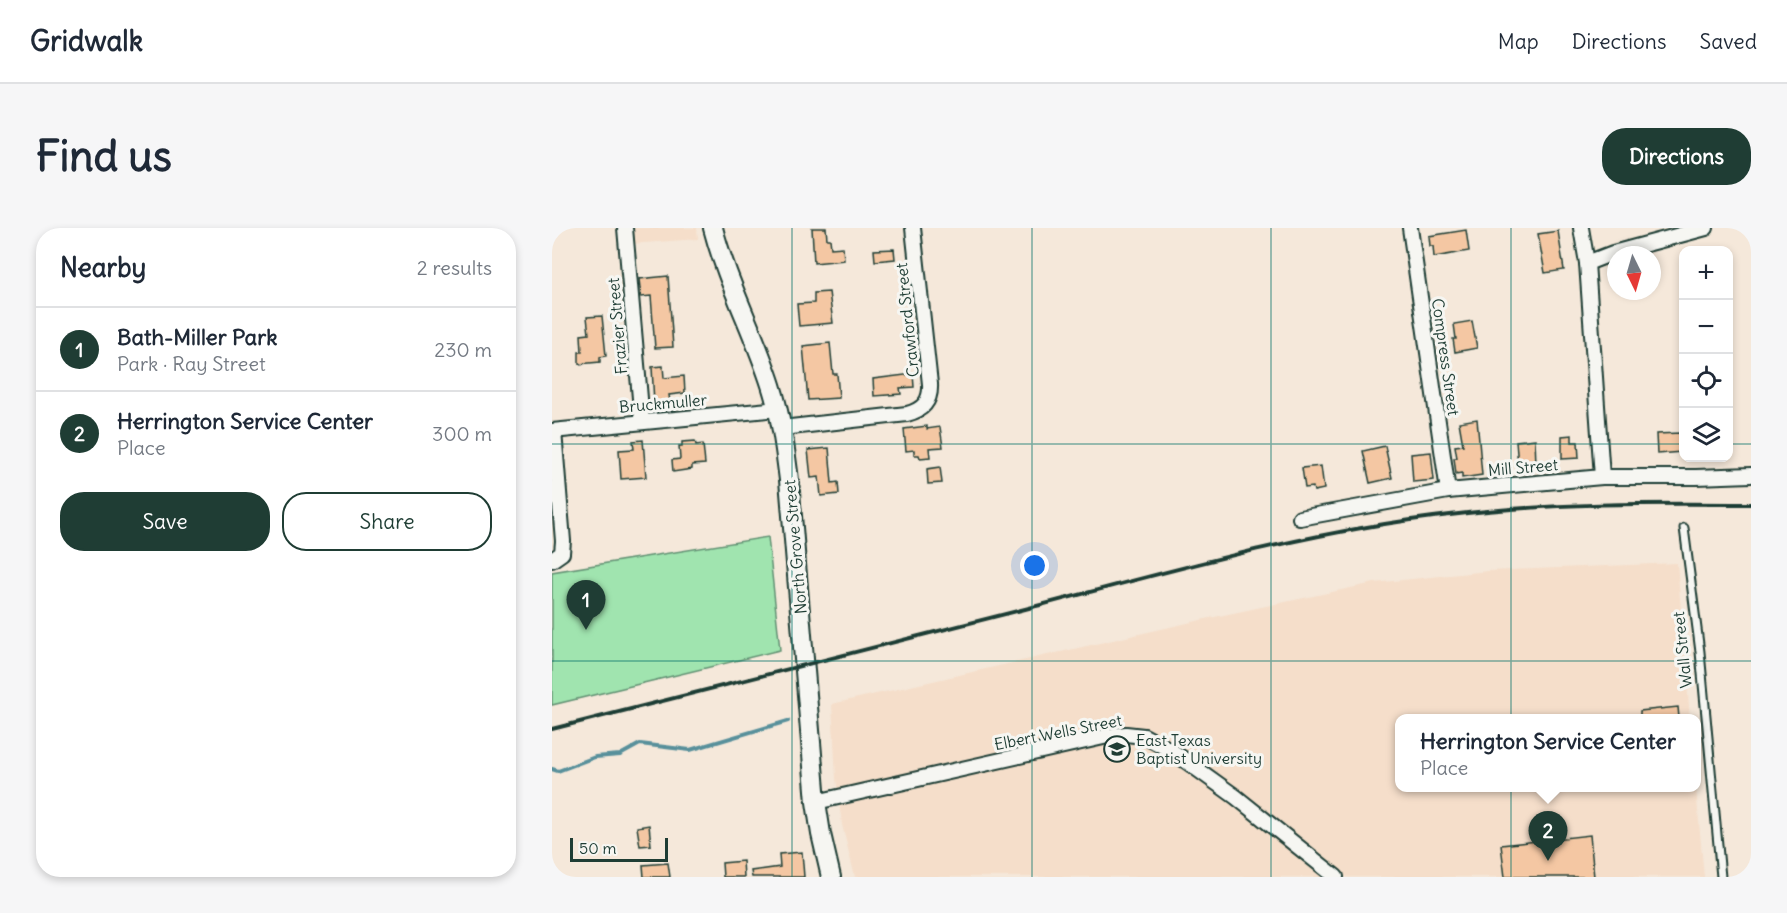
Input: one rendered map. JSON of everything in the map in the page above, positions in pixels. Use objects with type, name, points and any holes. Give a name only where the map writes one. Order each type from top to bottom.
[{"type":"main road","name":"North Grove Street","points":[[713,228],[725,267],[765,367],[782,428],[789,480],[816,802],[831,877]]},
{"type":"street","name":"Frazier Street","points":[[625,228],[642,421]]},
{"type":"street","name":"Crawford Street","points":[[782,428],[907,414],[916,412],[924,406],[930,394],[930,384],[913,228]]},
{"type":"street","name":"Compress Street","points":[[1410,228],[1448,491]]},
{"type":"street","points":[[1581,228],[1587,263],[1602,477]]},
{"type":"street","points":[[1587,263],[1613,253],[1706,228]]},
{"type":"street","name":"Bruckmuller","points":[[553,431],[778,409]]},
{"type":"street","points":[[553,431],[563,541],[562,553],[555,558]]},
{"type":"street","name":"Mill Street","points":[[1300,518],[1448,491],[1602,477],[1751,476]]},
{"type":"street","name":"Elbert Wells Street","points":[[816,802],[1108,736],[1136,735],[1152,739],[1190,763],[1336,877]]},
{"type":"lane","name":"Wall Street","points":[[1684,528],[1700,652],[1721,877]]},
{"type":"shaded area","points":[[628,228],[697,228],[698,239],[630,244]]},
{"type":"shaded area","name":"East Texas Baptist University","points":[[1677,563],[1690,714],[1395,714],[1395,792],[1696,792],[1704,877],[855,877],[842,825],[836,779],[832,704],[1374,583],[1488,571]]},
{"type":"green space","points":[[768,537],[780,650],[552,705],[552,572]]},
{"type":"building","points":[[812,228],[826,228],[831,248],[843,247],[844,260],[814,263]]},
{"type":"building","points":[[1466,230],[1469,251],[1434,257],[1429,236]]},
{"type":"building","points":[[1558,231],[1564,270],[1545,273],[1538,234]]},
{"type":"building","points":[[894,249],[895,259],[875,261],[874,250]]},
{"type":"building","points":[[668,276],[673,347],[655,348],[651,296],[641,297],[639,279]]},
{"type":"building","points":[[829,292],[833,323],[799,326],[797,304],[814,303],[814,293]]},
{"type":"building","points":[[602,316],[606,356],[600,357],[600,362],[579,364],[579,352],[582,352],[581,335],[589,334],[587,317]]},
{"type":"building","points":[[1472,321],[1477,348],[1455,352],[1454,324]]},
{"type":"building","points":[[830,343],[833,374],[837,374],[839,398],[808,400],[803,346]]},
{"type":"building","points":[[663,366],[664,378],[684,376],[685,393],[669,395],[670,402],[654,403],[652,367]]},
{"type":"building","points":[[913,374],[914,387],[900,388],[901,394],[874,396],[873,379]]},
{"type":"building","points":[[1477,419],[1482,475],[1462,478],[1462,473],[1456,474],[1454,458],[1457,458],[1455,446],[1463,445],[1459,422]]},
{"type":"building","points":[[927,426],[927,429],[940,427],[943,447],[929,448],[930,457],[920,458],[919,455],[914,455],[914,450],[906,451],[904,429]]},
{"type":"building","points":[[1679,433],[1679,452],[1657,454],[1656,434]]},
{"type":"building","points":[[1572,435],[1572,442],[1578,442],[1579,458],[1562,459],[1562,436]]},
{"type":"building","points":[[1535,439],[1536,465],[1518,466],[1516,441]]},
{"type":"building","points":[[643,440],[646,477],[621,479],[619,450],[634,449],[633,441]]},
{"type":"building","points":[[695,441],[696,445],[703,444],[705,464],[692,465],[692,469],[673,472],[672,460],[680,459],[679,446],[682,446],[682,442]]},
{"type":"building","points":[[1385,446],[1392,478],[1370,483],[1363,451]]},
{"type":"building","points":[[829,448],[832,483],[838,482],[839,494],[821,496],[819,477],[811,478],[808,450]]},
{"type":"building","points":[[1431,452],[1434,480],[1413,482],[1411,454]]},
{"type":"building","points":[[1321,466],[1324,489],[1314,491],[1313,487],[1305,488],[1302,468]]},
{"type":"building","points":[[940,467],[942,483],[928,484],[927,469]]},
{"type":"building","points":[[1678,707],[1679,714],[1640,714],[1640,711]]},
{"type":"building","points":[[649,825],[651,845],[640,846],[637,827]]},
{"type":"building","points":[[1590,835],[1594,877],[1505,877],[1501,845]]},
{"type":"building","points":[[802,852],[804,877],[752,877],[751,871],[780,867],[779,854]]},
{"type":"building","points":[[743,861],[744,877],[723,877],[722,863]]},
{"type":"building","points":[[668,863],[670,877],[644,877],[643,865]]},
{"type":"waterway","points":[[552,769],[558,771],[595,757],[620,755],[640,744],[690,750],[788,721]]},
{"type":"railway","points":[[552,729],[1186,567],[1343,531],[1450,515],[1525,508],[1638,504],[1751,504]]},
{"type":"place","name":"Bath-Miller Park","points":[[586,630]]},
{"type":"place","name":"East Texas Baptist University","points":[[1117,749]]},
{"type":"place","name":"Herrington Service Center","points":[[1548,861]]}]
